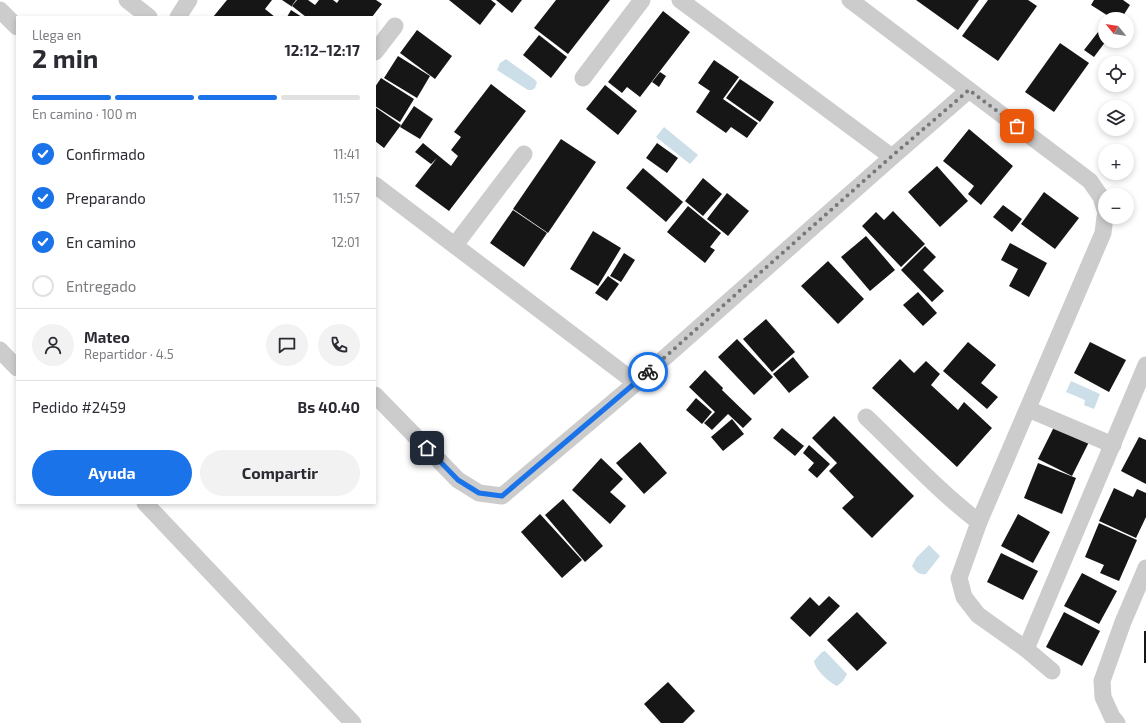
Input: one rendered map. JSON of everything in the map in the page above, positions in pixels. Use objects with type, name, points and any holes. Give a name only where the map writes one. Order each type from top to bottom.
[{"type":"street","points":[[127,0],[148,16]]},
{"type":"street","points":[[179,16],[190,0]]},
{"type":"street","points":[[583,78],[642,0]]},
{"type":"street","points":[[680,0],[892,156]]},
{"type":"street","points":[[850,0],[1090,181],[1098,192]]},
{"type":"street","points":[[0,10],[16,26]]},
{"type":"street","points":[[376,51],[394,26]]},
{"type":"street","points":[[376,396],[458,480],[479,493],[502,496],[636,383],[892,156],[969,90]]},
{"type":"street","points":[[455,245],[524,154]]},
{"type":"street","points":[[376,186],[636,383]]},
{"type":"street","points":[[1052,672],[1026,649],[978,615],[964,598],[959,578],[979,522],[1103,233],[1104,224]]},
{"type":"street","points":[[0,350],[16,367]]},
{"type":"street","points":[[1026,649],[1146,365]]},
{"type":"street","points":[[1028,409],[1113,445]]},
{"type":"street","points":[[866,417],[938,487],[979,522]]},
{"type":"street","points":[[146,504],[353,723]]},
{"type":"street","points":[[1117,723],[1112,717],[1103,697],[1102,681],[1123,622],[1146,568]]},
{"type":"water","points":[[506,59],[537,82],[535,88],[528,90],[497,70],[500,63]]},
{"type":"water","points":[[664,127],[698,155],[690,164],[656,137]]},
{"type":"water","points":[[1071,381],[1100,394],[1094,409],[1084,405],[1085,400],[1066,392]]},
{"type":"water","points":[[929,545],[940,556],[926,574],[924,574],[916,571],[912,566],[916,558]]},
{"type":"water","points":[[825,651],[847,674],[843,681],[837,686],[823,676],[815,665],[814,661],[822,652]]},
{"type":"building","points":[[227,0],[272,0],[265,9],[274,16],[214,16]]},
{"type":"building","points":[[282,0],[296,0],[291,7]]},
{"type":"building","points":[[297,0],[308,0],[315,5],[319,0],[333,0],[337,3],[339,0],[376,0],[382,4],[373,16],[305,16],[292,6]]},
{"type":"building","points":[[449,0],[491,0],[496,4],[480,25]]},
{"type":"building","points":[[496,0],[522,0],[512,13]]},
{"type":"building","points":[[556,0],[610,0],[568,54],[534,28]]},
{"type":"building","points":[[916,0],[979,0],[958,30]]},
{"type":"building","points":[[988,0],[1028,0],[1037,6],[998,61],[962,36]]},
{"type":"building","points":[[1094,0],[1123,0],[1130,5],[1126,12],[1102,12],[1091,5]]},
{"type":"building","points":[[291,10],[300,16],[288,16]]},
{"type":"building","points":[[663,11],[690,32],[640,97],[627,87],[622,93],[608,82]]},
{"type":"building","points":[[417,30],[452,56],[435,79],[400,53]]},
{"type":"building","points":[[1098,32],[1098,48],[1101,48],[1094,57],[1084,50]]},
{"type":"building","points":[[539,35],[567,57],[551,78],[523,55]]},
{"type":"building","points":[[1060,43],[1089,63],[1054,112],[1025,92]]},
{"type":"building","points":[[398,56],[430,76],[417,98],[384,78]]},
{"type":"building","points":[[714,60],[739,77],[723,99],[758,123],[747,138],[731,127],[726,133],[696,112],[710,91],[698,83]]},
{"type":"building","points":[[660,72],[666,76],[659,87],[652,82]]},
{"type":"building","points":[[381,78],[414,99],[400,122],[376,107],[376,86]]},
{"type":"building","points":[[740,79],[774,102],[760,122],[726,98]]},
{"type":"building","points":[[491,84],[526,111],[449,211],[415,186],[437,158],[431,164],[415,152],[423,143],[451,166],[458,156],[451,150],[461,137],[454,132]]},
{"type":"building","points":[[605,85],[637,111],[618,135],[586,109]]},
{"type":"building","points":[[414,106],[433,119],[420,139],[400,127]]},
{"type":"building","points":[[376,108],[401,125],[384,148],[376,142]]},
{"type":"building","points":[[969,129],[1013,166],[981,205],[968,194],[974,186],[943,161]]},
{"type":"building","points":[[561,139],[596,162],[548,233],[513,209]]},
{"type":"building","points":[[657,143],[678,158],[667,173],[646,158]]},
{"type":"building","points":[[937,166],[968,201],[940,227],[908,192]]},
{"type":"building","points":[[643,168],[683,202],[666,222],[626,188]]},
{"type":"building","points":[[703,178],[722,194],[703,216],[685,201]]},
{"type":"building","points":[[1044,192],[1079,218],[1055,249],[1021,224]]},
{"type":"building","points":[[727,193],[749,211],[728,236],[707,219]]},
{"type":"building","points":[[1003,205],[1022,219],[1012,232],[993,217]]},
{"type":"building","points":[[688,206],[721,233],[710,247],[715,250],[705,263],[667,232]]},
{"type":"building","points":[[513,210],[547,233],[524,267],[490,243]]},
{"type":"building","points":[[893,211],[925,244],[901,267],[862,226],[876,212],[884,220]]},
{"type":"building","points":[[593,231],[621,248],[598,286],[570,269]]},
{"type":"building","points":[[866,236],[895,270],[870,291],[841,257]]},
{"type":"building","points":[[1010,243],[1047,263],[1029,297],[1009,286],[1018,269],[1001,260]]},
{"type":"building","points":[[925,246],[936,257],[923,270],[944,291],[932,302],[901,270]]},
{"type":"building","points":[[624,253],[635,260],[621,282],[610,276]]},
{"type":"building","points":[[828,261],[864,299],[838,324],[801,286]]},
{"type":"building","points":[[608,276],[619,284],[607,301],[595,293]]},
{"type":"building","points":[[918,292],[937,313],[923,326],[903,305]]},
{"type":"building","points":[[766,319],[795,352],[772,372],[743,339]]},
{"type":"building","points":[[737,339],[773,377],[754,395],[718,357]]},
{"type":"building","points":[[968,342],[996,365],[981,383],[998,397],[987,409],[943,371]]},
{"type":"building","points":[[1090,342],[1126,360],[1109,392],[1074,373]]},
{"type":"building","points":[[793,357],[809,377],[789,393],[773,374]]},
{"type":"building","points":[[900,359],[914,373],[926,361],[940,374],[931,385],[958,410],[964,402],[992,428],[957,467],[872,388]]},
{"type":"building","points":[[705,370],[723,388],[722,390],[752,419],[743,428],[728,414],[712,430],[704,423],[715,412],[689,387]]},
{"type":"building","points":[[696,398],[712,412],[702,424],[686,410]]},
{"type":"building","points":[[834,416],[914,496],[872,538],[842,508],[854,497],[829,471],[837,463],[812,438]]},
{"type":"building","points":[[732,419],[744,434],[723,451],[711,437]]},
{"type":"building","points":[[1055,425],[1089,442],[1072,476],[1038,459]]},
{"type":"building","points":[[782,428],[804,446],[795,456],[773,438]]},
{"type":"building","points":[[1139,437],[1146,440],[1146,484],[1121,471]]},
{"type":"building","points":[[640,442],[667,473],[644,494],[616,463]]},
{"type":"building","points":[[809,445],[830,464],[817,478],[808,470],[814,463],[803,453]]},
{"type":"building","points":[[601,458],[623,479],[610,492],[626,506],[610,524],[572,490]]},
{"type":"building","points":[[1038,463],[1076,478],[1062,514],[1024,498]]},
{"type":"building","points":[[1114,488],[1133,497],[1137,489],[1146,493],[1146,517],[1136,538],[1099,521]]},
{"type":"building","points":[[563,499],[603,546],[585,562],[545,515]]},
{"type":"building","points":[[540,514],[582,560],[562,578],[521,532]]},
{"type":"building","points":[[1018,514],[1050,532],[1033,563],[1001,546]]},
{"type":"building","points":[[1099,523],[1137,540],[1119,581],[1100,573],[1104,565],[1085,557]]},
{"type":"building","points":[[1001,553],[1038,571],[1023,600],[987,582]]},
{"type":"building","points":[[1082,573],[1117,591],[1099,624],[1064,606]]},
{"type":"building","points":[[829,596],[840,606],[810,637],[790,618],[810,597],[819,606]]},
{"type":"building","points":[[857,612],[887,643],[857,671],[827,640]]},
{"type":"building","points":[[1064,612],[1100,631],[1082,666],[1046,647]]},
{"type":"building","points":[[1144,631],[1146,631],[1146,663],[1144,663]]},
{"type":"building","points":[[668,682],[695,711],[683,723],[661,723],[644,704]]},
{"type":"way so far","points":[[648,372],[892,156],[969,90],[1017,126]]},
{"type":"route","points":[[427,448],[458,480],[479,493],[502,496],[648,372]]}]
